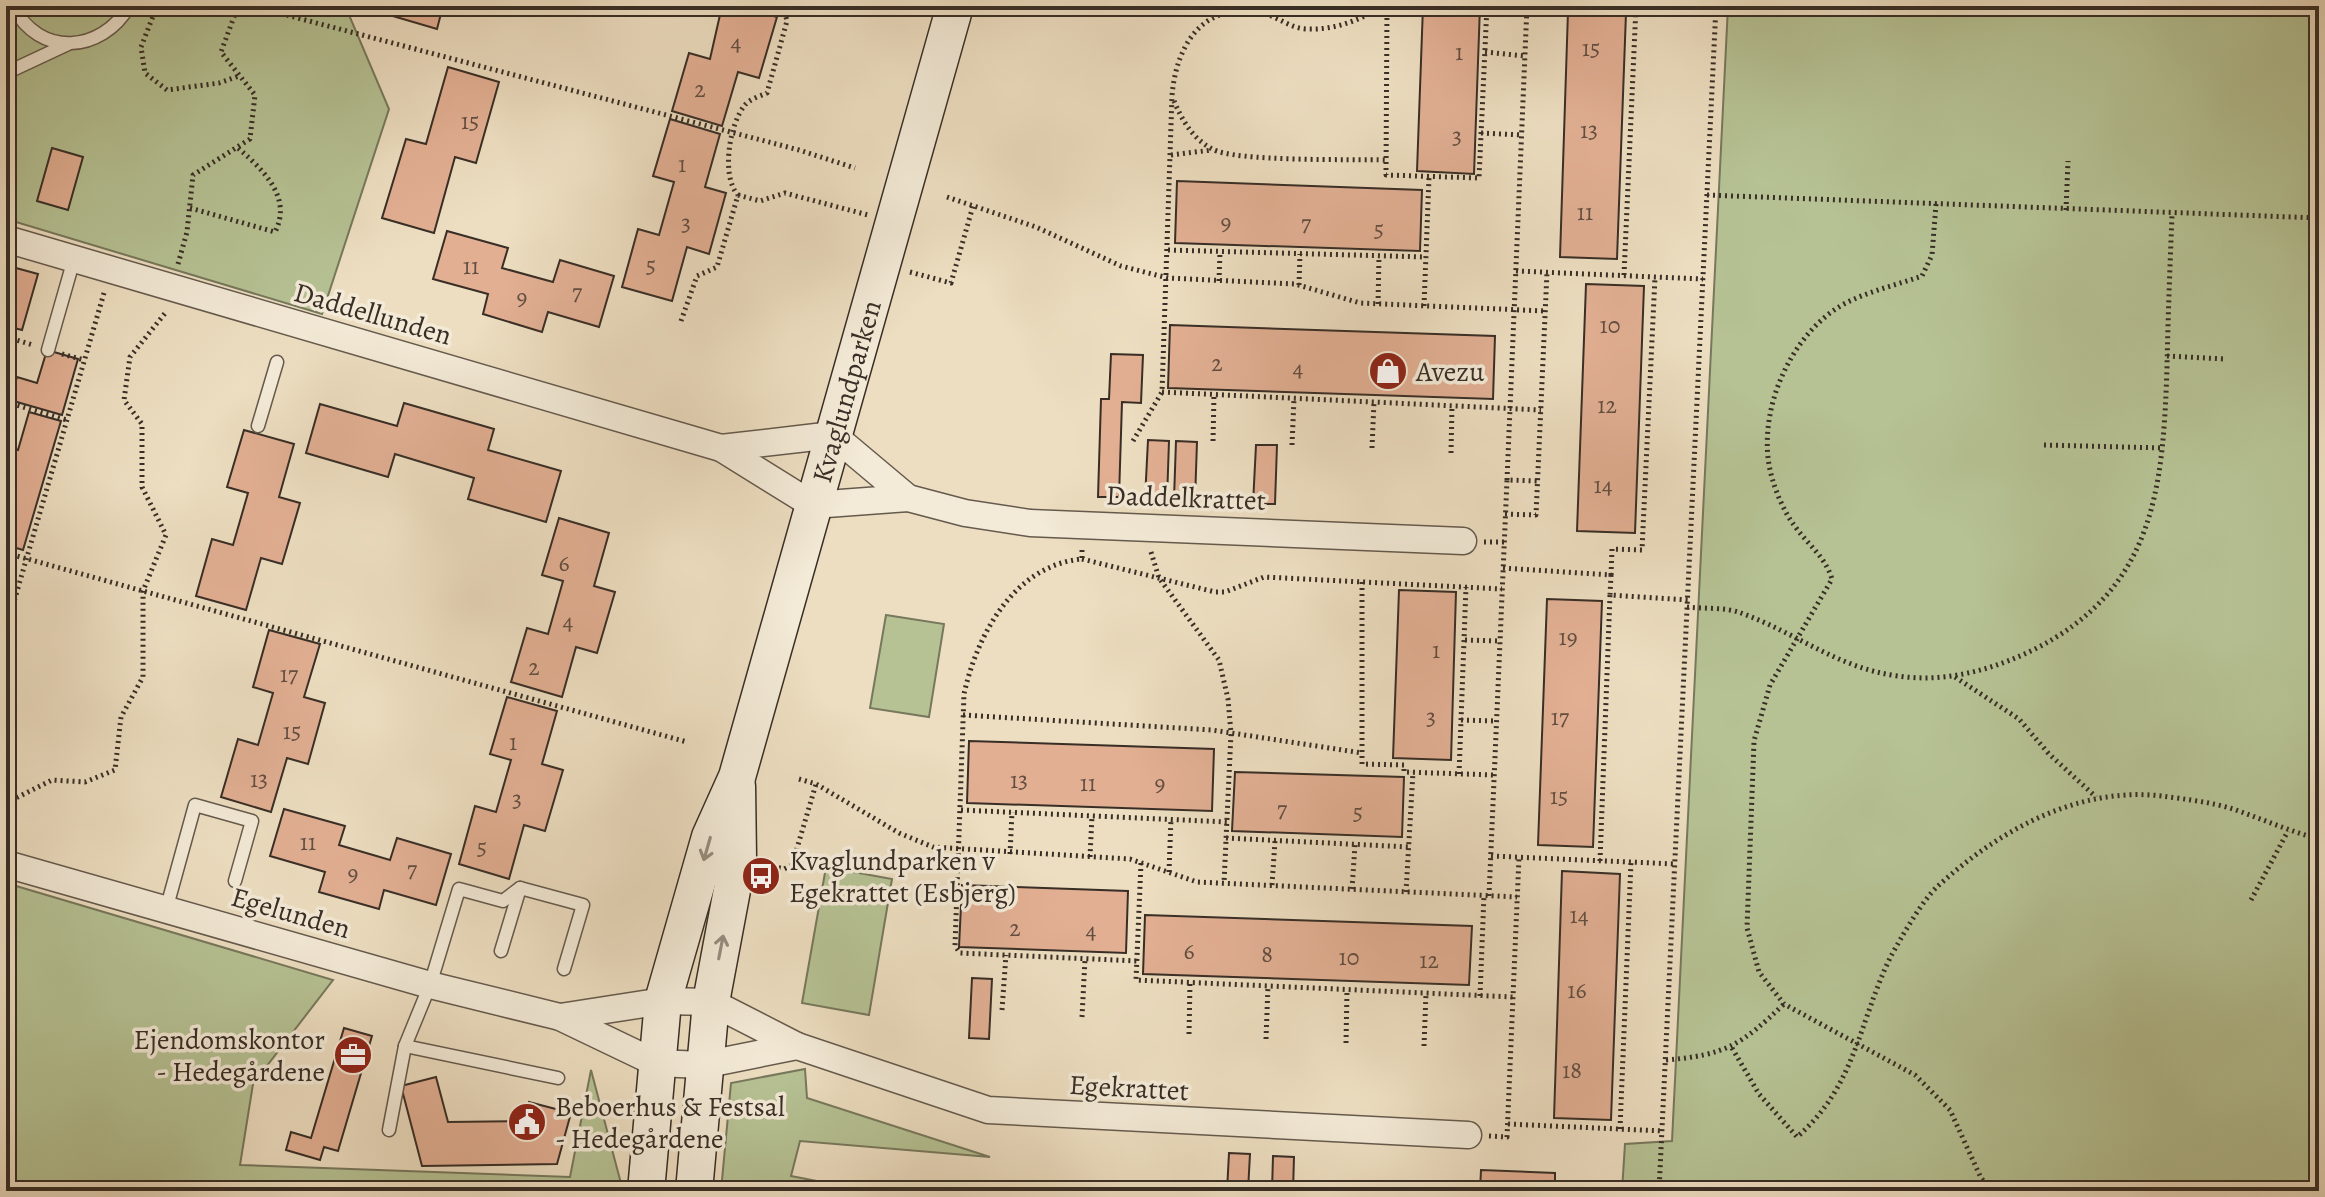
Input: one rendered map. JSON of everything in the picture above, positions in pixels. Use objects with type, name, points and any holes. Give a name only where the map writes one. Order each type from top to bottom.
[{"type":"street","name":"Kvaglundparken","points":[[646,1191],[663,1001],[710,837],[737,777],[955,6]]},
{"type":"street","name":"Daddellunden","points":[[6,240],[721,448],[813,505]]},
{"type":"street","name":"Daddellunden","points":[[721,448],[833,435]]},
{"type":"street","name":"Daddelkrattet","points":[[833,435],[908,498]]},
{"type":"street","name":"Daddelkrattet","points":[[813,505],[908,498],[965,513],[1030,523],[1463,541]]},
{"type":"street","name":"Kvaglundparken","points":[[694,1191],[711,1002],[738,858],[737,777]]},
{"type":"street","name":"Egelunden","points":[[6,864],[430,985],[560,1017],[656,1063],[703,1065]]},
{"type":"street","name":"Egelunden","points":[[560,1017],[663,1001],[711,1002]]},
{"type":"street","name":"Egekrattet","points":[[711,1002],[797,1046],[988,1110],[1468,1135]]},
{"type":"street","name":"Egekrattet","points":[[703,1065],[797,1046]]},
{"type":"lane","points":[[13,6],[27,27],[39,36],[68,44],[84,43],[111,30],[129,6]]},
{"type":"lane","points":[[6,73],[68,44]]},
{"type":"lane","points":[[48,350],[74,259]]},
{"type":"lane","points":[[258,426],[277,362]]},
{"type":"lane","points":[[166,910],[195,805],[252,821],[235,881]]},
{"type":"lane","points":[[501,951],[520,888]]},
{"type":"lane","points":[[520,888],[583,905],[564,969]]},
{"type":"lane","points":[[389,1130],[405,1046],[430,985],[459,889],[503,901],[520,888]]},
{"type":"lane","points":[[405,1046],[558,1078]]},
{"type":"path","points":[[157,6],[141,47],[145,73],[167,90],[239,76]]},
{"type":"path","points":[[6,803],[52,780],[85,782],[115,770],[121,717],[143,677],[143,591],[166,535],[142,487],[142,424],[124,400],[130,357],[166,312],[187,232],[193,175],[250,139],[255,95],[221,52],[238,6]]},
{"type":"path","points":[[252,6],[734,133],[855,168]]},
{"type":"path","points":[[681,321],[697,276],[717,267],[738,195],[727,171],[734,133],[747,102],[767,93],[787,21],[783,6]]},
{"type":"path","points":[[1230,14],[1231,6]]},
{"type":"path","points":[[1133,441],[1162,392],[1172,96],[1174,67],[1185,42],[1215,18],[1230,14],[1257,12],[1292,27],[1320,29],[1354,22],[1385,6],[1386,175],[1479,178],[1487,6]]},
{"type":"path","points":[[1480,996],[1491,856],[1527,6]]},
{"type":"path","points":[[1624,275],[1638,6],[1716,8],[1659,1191]]},
{"type":"path","points":[[1485,52],[1525,56]]},
{"type":"path","points":[[1172,96],[1184,124],[1213,150]]},
{"type":"path","points":[[1481,133],[1522,135]]},
{"type":"path","points":[[190,208],[275,232],[281,221],[275,186],[238,148]]},
{"type":"path","points":[[1171,155],[1213,150],[1269,157],[1386,160]]},
{"type":"path","points":[[2066,210],[2068,161]]},
{"type":"path","points":[[1424,306],[1429,177]]},
{"type":"path","points":[[738,195],[760,201],[785,193],[893,222]]},
{"type":"path","points":[[1707,195],[2172,215],[2319,218]]},
{"type":"path","points":[[947,197],[1036,227],[1121,266],[1168,278],[1299,285],[1360,303],[1545,311]]},
{"type":"path","points":[[1936,204],[1932,255],[1922,276],[1850,300],[1810,330],[1782,372],[1768,419],[1772,479],[1792,523],[1827,563],[1832,579],[1770,685],[1754,741],[1747,928],[1759,972],[1784,1004],[1858,1047],[1915,1075],[1950,1110],[1981,1178],[1993,1191]]},
{"type":"path","points":[[920,275],[951,283],[973,206]]},
{"type":"path","points":[[1687,607],[1739,612],[1860,668],[1900,677],[1955,677],[2012,660],[2052,640],[2101,602],[2135,554],[2155,504],[2164,448],[2172,215]]},
{"type":"path","points":[[1168,250],[1426,257]]},
{"type":"path","points":[[1219,281],[1220,252]]},
{"type":"path","points":[[1299,285],[1300,254]]},
{"type":"path","points":[[1378,304],[1379,256]]},
{"type":"path","points":[[6,629],[111,269]]},
{"type":"path","points":[[1516,271],[1703,279]]},
{"type":"path","points":[[1505,514],[1536,515],[1547,272]]},
{"type":"path","points":[[1600,861],[1612,549],[1642,550],[1655,277]]},
{"type":"path","points":[[2167,356],[2225,359]]},
{"type":"path","points":[[1162,392],[1541,410]]},
{"type":"path","points":[[1213,441],[1214,395]]},
{"type":"path","points":[[1292,445],[1294,399]]},
{"type":"path","points":[[6,402],[67,420]]},
{"type":"path","points":[[1372,448],[1374,402]]},
{"type":"path","points":[[1451,453],[1452,406]]},
{"type":"path","points":[[2044,445],[2164,448]]},
{"type":"path","points":[[1507,480],[1538,481]]},
{"type":"path","points":[[1082,559],[1083,525]]},
{"type":"path","points":[[1147,528],[1148,543],[1159,578],[1219,660],[1228,699],[1231,733],[1224,883]]},
{"type":"path","points":[[6,553],[687,742]]},
{"type":"path","points":[[1137,961],[960,953],[955,946],[963,715],[971,662],[999,610],[1030,580],[1082,559],[1225,592],[1264,577],[1502,589]]},
{"type":"path","points":[[1503,568],[1611,575]]},
{"type":"path","points":[[1362,582],[1362,764],[1404,765],[1404,772],[1494,775]]},
{"type":"path","points":[[1459,774],[1466,587]]},
{"type":"path","points":[[1610,595],[1688,600]]},
{"type":"path","points":[[1464,640],[1500,641]]},
{"type":"path","points":[[1955,677],[2019,719],[2049,754],[2096,797]]},
{"type":"path","points":[[963,715],[1231,733],[1362,753]]},
{"type":"path","points":[[1461,720],[1496,721]]},
{"type":"path","points":[[1406,892],[1413,772]]},
{"type":"path","points":[[799,779],[816,784],[899,833],[933,847],[1141,863],[1197,882],[1517,897]]},
{"type":"path","points":[[770,865],[784,869],[792,865],[816,784]]},
{"type":"path","points":[[1732,1048],[1759,1094],[1797,1137],[1821,1116],[1858,1047],[1891,957],[1936,888],[2012,829],[2096,797],[2159,796],[2217,806],[2319,839]]},
{"type":"path","points":[[961,810],[1227,822]]},
{"type":"path","points":[[1010,854],[1012,812]]},
{"type":"path","points":[[1090,857],[1092,816]]},
{"type":"path","points":[[1169,872],[1171,819]]},
{"type":"path","points":[[2251,900],[2288,831]]},
{"type":"path","points":[[1226,838],[1409,847]]},
{"type":"path","points":[[1272,885],[1275,841]]},
{"type":"path","points":[[1352,889],[1355,845]]},
{"type":"path","points":[[1491,856],[1675,864]]},
{"type":"path","points":[[1468,1135],[1507,1137],[1519,857]]},
{"type":"path","points":[[1620,1129],[1631,862]]},
{"type":"path","points":[[1141,863],[1136,980],[1513,997]]},
{"type":"path","points":[[1002,1010],[1006,955]]},
{"type":"path","points":[[1082,1017],[1085,959]]},
{"type":"path","points":[[1189,1034],[1190,983]]},
{"type":"path","points":[[1266,1039],[1268,986]]},
{"type":"path","points":[[1346,1043],[1347,990]]},
{"type":"path","points":[[1424,1046],[1426,993]]},
{"type":"path","points":[[1666,1060],[1700,1057],[1732,1048],[1784,1004]]},
{"type":"path","points":[[1508,1124],[1663,1131]]},
{"type":"path","points":[[2305,1191],[2319,1187]]},
{"type":"green space","points":[[6,6],[351,6],[349,15],[389,109],[322,314],[6,219]]},
{"type":"green space","points":[[1728,6],[2319,6],[2319,1191],[1622,1191],[1625,1144],[1672,1141]]},
{"type":"green space","points":[[886,615],[944,624],[929,717],[870,708]]},
{"type":"green space","points":[[826,867],[892,879],[869,1015],[802,1003]]},
{"type":"green space","points":[[6,883],[333,980],[253,1084],[240,1165],[570,1177],[591,1070],[623,1191],[6,1191]]},
{"type":"green space","points":[[805,1069],[807,1098],[990,1157],[800,1141],[791,1176],[868,1191],[721,1191],[731,1083]]},
{"type":"building","points":[[388,6],[443,6],[437,29],[386,14]]},
{"type":"building","points":[[722,6],[757,6],[756,11],[777,17],[759,78],[738,72],[722,126],[672,111],[689,53],[710,59]]},
{"type":"building","points":[[1423,6],[1480,6],[1474,174],[1417,171]]},
{"type":"building","points":[[1568,11],[1626,13],[1617,259],[1560,257]]},
{"type":"building","points":[[448,67],[499,82],[476,163],[455,157],[434,233],[382,218],[406,139],[426,144]]},
{"type":"building","points":[[670,119],[720,134],[705,187],[726,193],[709,254],[687,247],[672,301],[622,287],[638,229],[659,235],[674,182],[653,176]]},
{"type":"building","points":[[52,148],[83,157],[68,210],[37,201]]},
{"type":"building","points":[[1177,181],[1422,190],[1420,251],[1175,243]]},
{"type":"building","points":[[447,231],[508,248],[502,268],[553,282],[560,260],[614,276],[599,327],[548,312],[542,332],[483,314],[488,294],[433,279]]},
{"type":"building","points":[[16,268],[38,274],[22,330],[6,326],[6,302]]},
{"type":"building","points":[[1586,284],[1644,286],[1635,533],[1577,531]]},
{"type":"building","points":[[1170,325],[1495,336],[1493,399],[1168,388]]},
{"type":"building","points":[[6,338],[16,341],[6,377]]},
{"type":"building","points":[[47,350],[78,359],[62,415],[10,400],[17,377],[37,383]]},
{"type":"building","points":[[1111,354],[1143,355],[1141,403],[1122,402],[1119,497],[1098,497],[1101,399],[1109,399]]},
{"type":"building","points":[[404,403],[494,429],[488,450],[561,471],[546,522],[468,499],[474,478],[395,454],[388,477],[306,453],[320,404],[397,426]]},
{"type":"building","points":[[29,412],[61,421],[23,550],[6,545],[6,447],[18,450]]},
{"type":"building","points":[[244,430],[294,444],[279,497],[300,503],[282,564],[261,558],[246,610],[196,596],[212,539],[233,545],[248,493],[227,487]]},
{"type":"building","points":[[1148,440],[1169,441],[1167,500],[1145,499]]},
{"type":"building","points":[[1176,441],[1197,442],[1195,500],[1174,499]]},
{"type":"building","points":[[1256,445],[1277,445],[1275,504],[1253,504]]},
{"type":"building","points":[[559,518],[609,533],[594,586],[615,592],[597,653],[576,647],[562,697],[511,682],[527,628],[548,634],[563,581],[542,575]]},
{"type":"building","points":[[1399,590],[1456,592],[1451,760],[1393,758]]},
{"type":"building","points":[[1547,599],[1602,601],[1593,847],[1538,845]]},
{"type":"building","points":[[269,630],[320,644],[304,697],[325,703],[308,764],[287,758],[271,812],[221,797],[238,739],[258,745],[273,693],[253,687]]},
{"type":"building","points":[[507,697],[557,711],[542,764],[563,770],[545,831],[524,825],[509,879],[459,864],[475,806],[496,812],[511,760],[490,754]]},
{"type":"building","points":[[969,741],[1214,749],[1212,811],[967,803]]},
{"type":"building","points":[[1235,772],[1404,777],[1402,837],[1232,831]]},
{"type":"building","points":[[284,809],[345,826],[339,845],[390,860],[397,838],[451,854],[436,905],[384,890],[379,909],[319,892],[325,872],[270,856]]},
{"type":"building","points":[[1562,871],[1620,874],[1611,1120],[1554,1118]]},
{"type":"building","points":[[962,885],[1128,891],[1126,953],[959,947]]},
{"type":"building","points":[[1145,915],[1472,926],[1469,985],[1143,974]]},
{"type":"building","points":[[972,978],[992,979],[989,1039],[969,1038]]},
{"type":"building","points":[[344,1028],[372,1036],[338,1151],[324,1147],[320,1160],[286,1150],[291,1132],[311,1138]]},
{"type":"building","name":"Beboerhus & Festsal - Hedegårdene","points":[[436,1077],[448,1122],[524,1121],[529,1102],[571,1113],[557,1164],[422,1166],[401,1086]]},
{"type":"building","points":[[1229,1153],[1250,1154],[1248,1191],[1227,1191]]},
{"type":"building","points":[[1273,1156],[1294,1157],[1293,1191],[1272,1191]]},
{"type":"building","points":[[1481,1170],[1555,1173],[1555,1191],[1480,1191]]},
{"type":"place","name":"Avezu","points":[[1388,371]]},
{"type":"place","name":"Kvaglundparken v Egekrattet (Esbjerg)","points":[[761,876]]},
{"type":"place","name":"Ejendomskontor - Hedegårdene","points":[[353,1055]]},
{"type":"place","name":"Beboerhus & Festsal - Hedegårdene","points":[[527,1122]]}]
